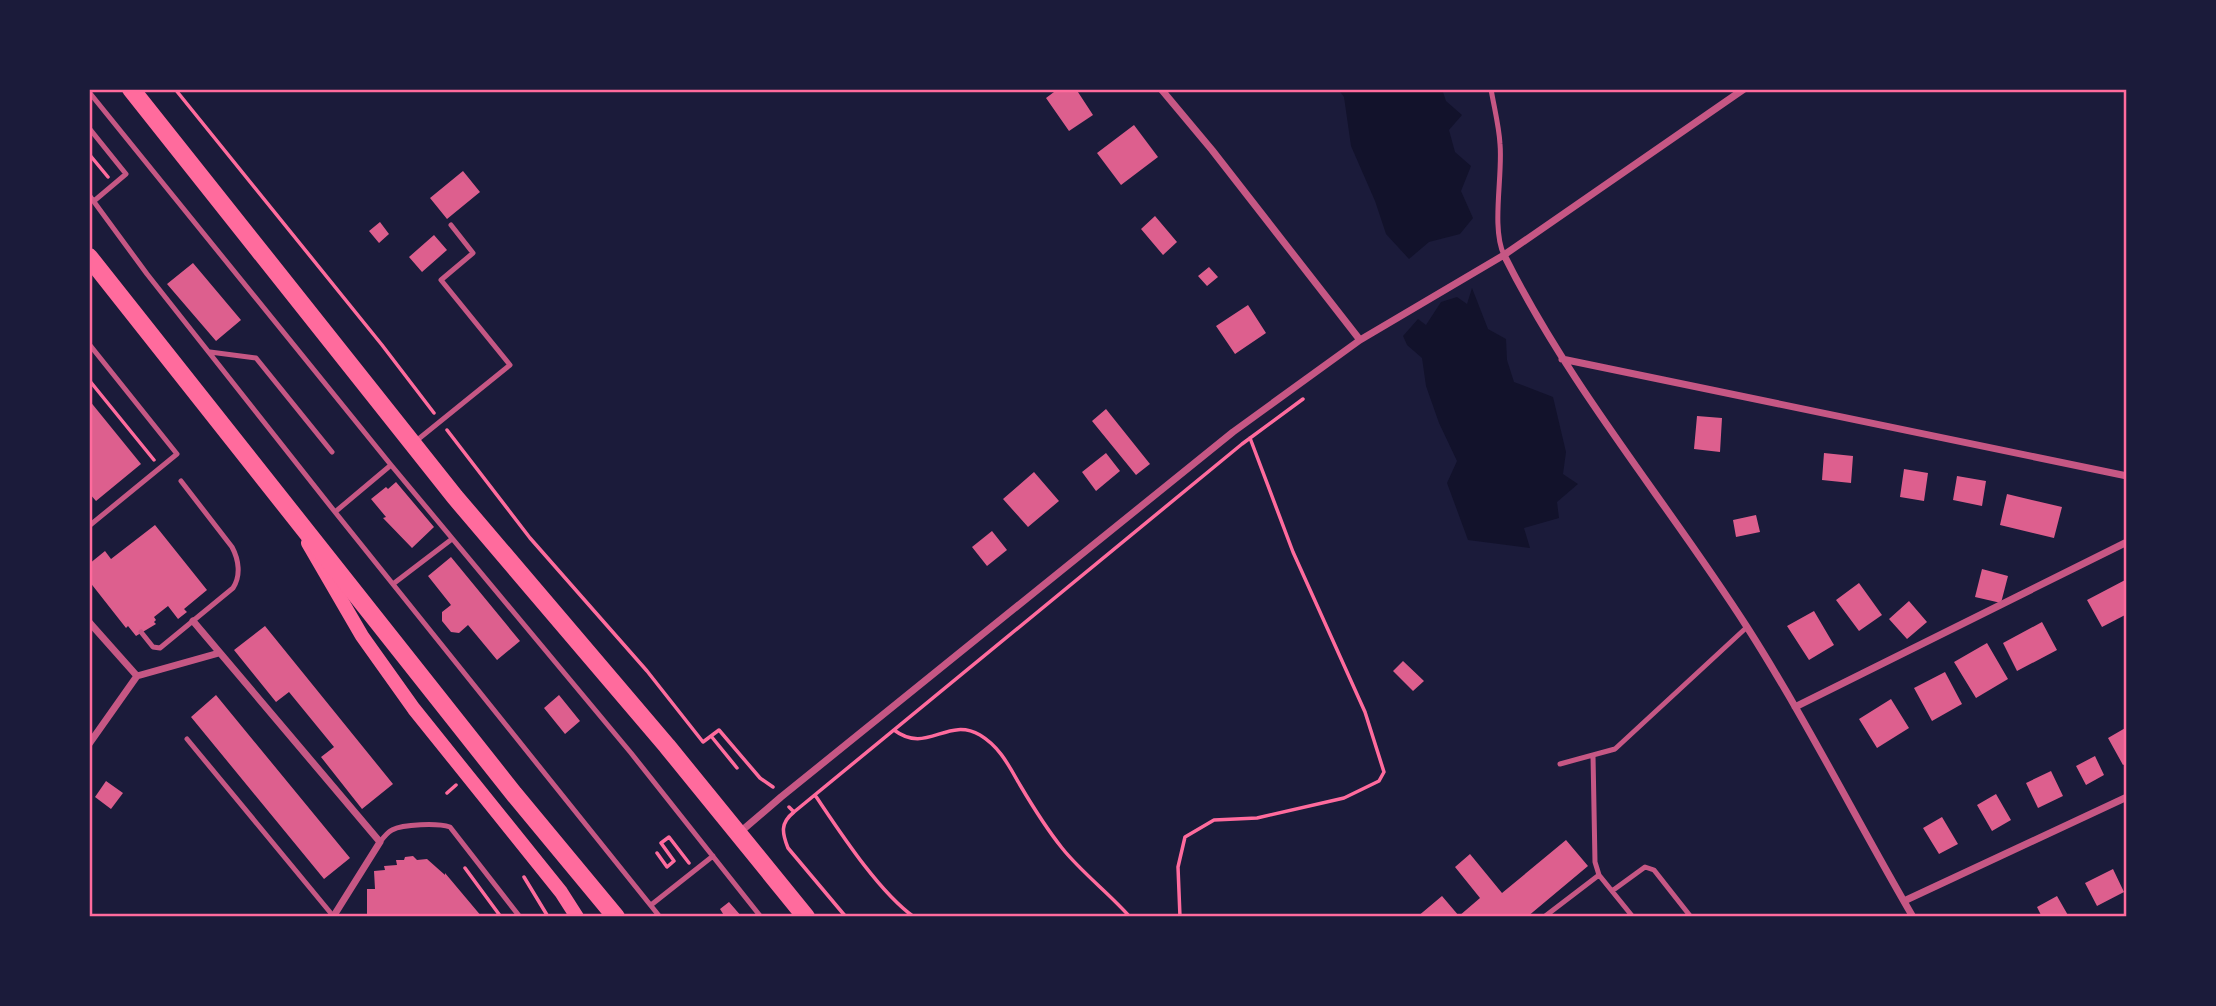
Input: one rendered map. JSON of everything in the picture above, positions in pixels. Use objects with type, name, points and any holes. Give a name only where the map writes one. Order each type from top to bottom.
[{"type":"main road","points":[[131,89],[455,497],[579,641],[806,917]]},
{"type":"main road","points":[[89,257],[514,794],[616,917]]},
{"type":"main road","points":[[288,509],[362,636],[414,709],[561,892],[578,917]]},
{"type":"main road","points":[[561,892],[570,917]]},
{"type":"street","points":[[1161,89],[1360,340]]},
{"type":"street","points":[[738,834],[1233,432],[1360,340],[1504,255],[1744,89]]},
{"type":"street","points":[[1504,255],[1562,359],[1746,627],[1795,706],[1913,917]]},
{"type":"street","points":[[1562,359],[2127,476]]},
{"type":"street","points":[[1795,706],[2127,542]]},
{"type":"street","points":[[193,621],[380,842],[333,917]]},
{"type":"street","points":[[89,622],[137,676]]},
{"type":"street","points":[[89,744],[137,676],[219,653]]},
{"type":"street","points":[[1904,901],[2127,797]]},
{"type":"lane","points":[[1491,89],[1500,145],[1500,246],[1504,255]]},
{"type":"lane","points":[[89,92],[391,466],[631,753],[761,917]]},
{"type":"lane","points":[[89,128],[127,174],[92,198],[147,274],[660,917]]},
{"type":"lane","points":[[413,443],[510,365],[441,279],[474,253],[451,225]]},
{"type":"lane","points":[[89,344],[177,454],[89,526]]},
{"type":"lane","points":[[210,352],[256,358],[332,452]]},
{"type":"lane","points":[[335,512],[391,466]]},
{"type":"lane","points":[[141,632],[156,649],[160,648],[233,588],[239,574],[232,547],[181,481]]},
{"type":"lane","points":[[393,584],[452,539]]},
{"type":"lane","points":[[1560,764],[1615,748],[1746,627]]},
{"type":"lane","points":[[187,739],[333,917]]},
{"type":"lane","points":[[1593,755],[1595,862],[1599,875],[1633,917]]},
{"type":"lane","points":[[380,842],[391,830],[421,825],[443,824],[450,827],[520,917]]},
{"type":"lane","points":[[650,905],[713,856]]},
{"type":"lane","points":[[1612,891],[1646,867],[1654,870],[1691,917]]},
{"type":"lane","points":[[1544,917],[1599,875]]},
{"type":"path","points":[[175,89],[382,345],[530,538],[647,671],[703,742],[719,730],[760,778],[771,784],[794,812]]},
{"type":"path","points":[[89,154],[114,184]]},
{"type":"path","points":[[89,380],[160,468]]},
{"type":"path","points":[[845,917],[788,848],[783,825],[787,818],[1250,438],[1303,399]]},
{"type":"path","points":[[1180,917],[1178,867],[1185,836],[1214,820],[1257,818],[1344,798],[1370,787],[1379,781],[1384,772],[1365,712],[1293,552],[1250,438]]},
{"type":"path","points":[[894,730],[913,739],[930,738],[955,729],[967,730],[993,744],[1003,755],[1045,826],[1064,850],[1130,917]]},
{"type":"path","points":[[711,736],[737,768]]},
{"type":"path","points":[[447,793],[457,784]]},
{"type":"path","points":[[815,795],[878,880],[905,911],[914,917]]},
{"type":"path","points":[[657,853],[667,866],[674,861],[660,843],[669,836],[695,870]]},
{"type":"path","points":[[461,863],[500,917]]},
{"type":"path","points":[[524,877],[547,915]]},
{"type":"shaded area","points":[[1338,89],[1442,89],[1446,101],[1462,115],[1449,130],[1455,152],[1471,166],[1461,191],[1473,218],[1460,234],[1429,242],[1409,259],[1386,234],[1351,146],[1344,97]]},
{"type":"shaded area","points":[[1472,288],[1488,329],[1506,339],[1507,360],[1514,382],[1553,397],[1566,452],[1563,474],[1578,484],[1557,502],[1559,518],[1524,528],[1530,548],[1468,540],[1447,483],[1457,461],[1439,423],[1426,386],[1422,358],[1407,345],[1403,336],[1418,319],[1426,325],[1441,302],[1457,297],[1467,304]]},
{"type":"building","points":[[1058,89],[1076,89],[1093,115],[1069,131],[1046,98]]},
{"type":"building","points":[[1134,125],[1158,157],[1121,185],[1097,153]]},
{"type":"building","points":[[463,171],[480,192],[447,219],[430,198]]},
{"type":"building","points":[[1155,216],[1177,242],[1163,255],[1141,229]]},
{"type":"building","points":[[380,222],[389,234],[379,243],[369,231]]},
{"type":"building","points":[[434,235],[447,250],[422,272],[409,257]]},
{"type":"building","points":[[193,263],[241,320],[216,341],[167,284]]},
{"type":"building","points":[[1209,267],[1218,277],[1207,286],[1198,276]]},
{"type":"building","points":[[1248,305],[1266,333],[1235,354],[1216,326]]},
{"type":"building","points":[[89,400],[141,464],[96,501],[89,493]]},
{"type":"building","points":[[1106,409],[1150,464],[1136,475],[1092,421]]},
{"type":"building","points":[[1697,416],[1722,418],[1720,452],[1694,449]]},
{"type":"building","points":[[1106,453],[1120,471],[1096,491],[1082,472]]},
{"type":"building","points":[[1824,453],[1853,456],[1851,483],[1822,480]]},
{"type":"building","points":[[1904,469],[1928,473],[1924,501],[1900,497]]},
{"type":"building","points":[[1034,472],[1059,501],[1028,527],[1003,499]]},
{"type":"building","points":[[1957,476],[1986,481],[1982,506],[1953,500]]},
{"type":"building","points":[[396,482],[434,527],[412,548],[383,518],[386,517],[371,499]]},
{"type":"building","points":[[2007,494],[2062,507],[2054,538],[2000,525]]},
{"type":"building","points":[[1756,515],[1760,532],[1736,537],[1733,520]]},
{"type":"building","points":[[155,525],[207,590],[184,609],[187,612],[178,619],[168,606],[154,617],[156,624],[136,636],[128,626],[126,628],[89,581],[89,564],[105,551],[111,559]]},
{"type":"building","points":[[992,531],[1007,550],[987,566],[972,547]]},
{"type":"building","points":[[451,557],[520,641],[497,660],[468,625],[459,633],[451,632],[442,621],[442,612],[451,605],[428,576]]},
{"type":"building","points":[[1982,569],[2008,576],[2001,603],[1975,597]]},
{"type":"building","points":[[2127,579],[2127,614],[2102,627],[2087,600]]},
{"type":"building","points":[[1859,583],[1882,615],[1859,631],[1836,600]]},
{"type":"building","points":[[1909,601],[1927,622],[1907,639],[1889,619]]},
{"type":"building","points":[[1814,611],[1834,645],[1809,660],[1787,626]]},
{"type":"building","points":[[2042,622],[2057,650],[2017,671],[2003,643]]},
{"type":"building","points":[[265,626],[393,784],[362,809],[321,757],[334,747],[289,692],[276,702],[234,650]]},
{"type":"building","points":[[1987,643],[2008,679],[1976,698],[1954,662]]},
{"type":"building","points":[[1403,661],[1424,681],[1413,691],[1393,671]]},
{"type":"building","points":[[1945,672],[1962,704],[1932,721],[1914,688]]},
{"type":"building","points":[[216,695],[350,858],[324,879],[191,717]]},
{"type":"building","points":[[559,695],[580,721],[565,734],[544,708]]},
{"type":"building","points":[[1891,699],[1909,728],[1877,748],[1859,719]]},
{"type":"building","points":[[2127,727],[2127,763],[2123,765],[2108,738]]},
{"type":"building","points":[[2095,756],[2104,775],[2086,785],[2076,766]]},
{"type":"building","points":[[2051,771],[2063,796],[2038,808],[2026,783]]},
{"type":"building","points":[[106,781],[123,793],[111,809],[95,797]]},
{"type":"building","points":[[1996,794],[2011,820],[1992,831],[1977,805]]},
{"type":"building","points":[[1942,817],[1958,844],[1939,854],[1923,828]]},
{"type":"building","points":[[1566,840],[1588,866],[1527,917],[1417,917],[1442,896],[1459,916],[1480,898],[1455,867],[1470,854],[1502,893]]},
{"type":"building","points":[[413,856],[417,860],[427,859],[445,873],[482,917],[367,917],[367,889],[375,889],[374,871],[385,870],[384,866],[397,865],[396,860]]},
{"type":"building","points":[[2113,869],[2124,892],[2097,906],[2085,883]]},
{"type":"building","points":[[2057,896],[2069,917],[2042,917],[2037,907]]},
{"type":"building","points":[[729,902],[742,917],[725,917],[720,909]]}]
